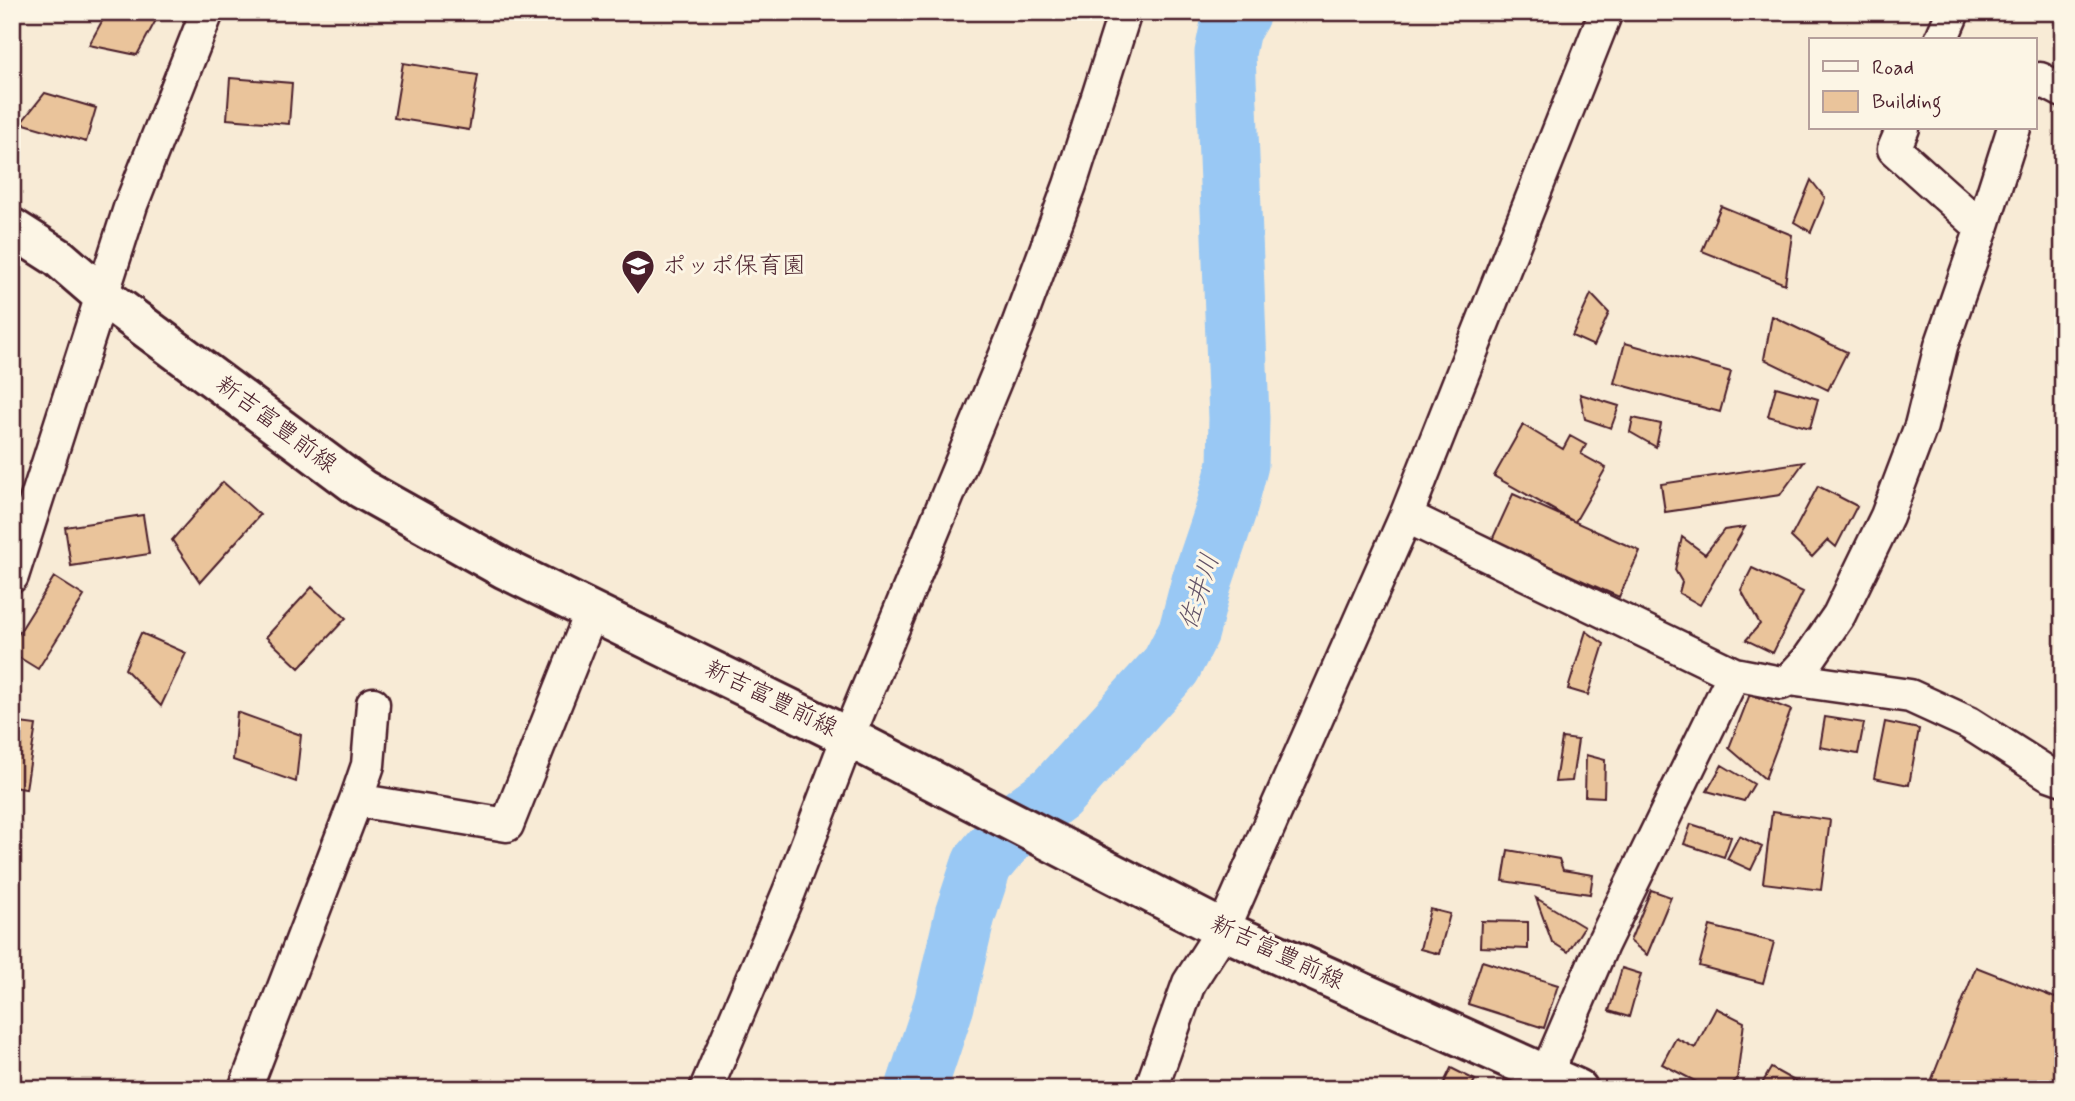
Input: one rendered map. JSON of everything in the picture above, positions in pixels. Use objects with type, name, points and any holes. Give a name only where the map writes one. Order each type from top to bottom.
[{"type":"main road","name":"新吉富豊前線","points":[[12,228],[59,258],[103,296],[362,489],[505,569],[848,737],[1223,929],[1568,1085]]},
{"type":"street","points":[[12,576],[131,205],[207,12]]},
{"type":"street","points":[[706,1089],[789,892],[848,737],[1018,325],[1070,185],[1125,12]]},
{"type":"street","points":[[1151,1089],[1189,983],[1223,929],[1406,516],[1606,12]]},
{"type":"street","points":[[1942,38],[1953,12]]},
{"type":"street","points":[[2036,83],[2040,79],[2063,91]]},
{"type":"street","points":[[1902,130],[1894,149],[1982,228]]},
{"type":"street","points":[[1406,516],[1734,674],[1781,683],[1790,679],[1808,660],[1839,615],[1887,516],[1921,426],[1941,346],[2013,130]]},
{"type":"street","points":[[356,800],[507,825],[592,611]]},
{"type":"street","points":[[1568,1085],[1602,946],[1734,674]]},
{"type":"street","points":[[1790,679],[1910,696],[1969,723],[2049,774],[2063,779]]},
{"type":"street","points":[[245,1089],[368,765],[373,705]]},
{"type":"building","points":[[107,12],[141,12],[156,20],[137,55],[89,45]]},
{"type":"building","points":[[403,63],[478,75],[469,130],[394,118]]},
{"type":"building","points":[[230,78],[292,83],[289,124],[227,119]]},
{"type":"building","points":[[45,93],[96,108],[86,142],[21,123]]},
{"type":"building","points":[[1811,180],[1825,198],[1811,232],[1794,222]]},
{"type":"building","points":[[1721,206],[1792,235],[1785,284],[1702,251]]},
{"type":"building","points":[[1591,294],[1609,313],[1594,346],[1572,336]]},
{"type":"building","points":[[1772,316],[1847,352],[1828,390],[1764,359]]},
{"type":"building","points":[[1625,343],[1731,372],[1720,412],[1614,383]]},
{"type":"building","points":[[1776,387],[1818,399],[1810,428],[1768,416]]},
{"type":"building","points":[[1580,394],[1619,406],[1611,428],[1585,419]]},
{"type":"building","points":[[1633,418],[1661,424],[1656,447],[1630,432]]},
{"type":"building","points":[[1523,425],[1563,449],[1570,436],[1586,445],[1581,454],[1606,468],[1575,522],[1494,476]]},
{"type":"building","points":[[1804,462],[1780,495],[1665,512],[1661,484]]},
{"type":"building","points":[[223,482],[260,515],[200,582],[172,540]]},
{"type":"building","points":[[1818,486],[1857,506],[1836,547],[1828,540],[1812,557],[1791,537]]},
{"type":"building","points":[[1513,494],[1640,551],[1619,597],[1492,540]]},
{"type":"building","points":[[143,515],[149,554],[71,566],[65,527]]},
{"type":"building","points":[[1745,527],[1700,605],[1679,593],[1682,582],[1675,570],[1682,537],[1705,554],[1724,530]]},
{"type":"building","points":[[1752,568],[1803,592],[1773,653],[1746,640],[1760,624],[1741,590]]},
{"type":"building","points":[[54,577],[84,596],[38,669],[12,653],[12,644]]},
{"type":"building","points":[[312,587],[346,618],[299,668],[266,637]]},
{"type":"building","points":[[1586,631],[1604,644],[1588,695],[1568,689]]},
{"type":"building","points":[[141,633],[186,653],[161,706],[125,669]]},
{"type":"building","points":[[1750,694],[1791,710],[1765,779],[1729,748]]},
{"type":"building","points":[[237,712],[301,735],[296,782],[233,760]]},
{"type":"building","points":[[1825,717],[1864,723],[1858,754],[1820,747]]},
{"type":"building","points":[[12,722],[36,725],[26,789],[12,787]]},
{"type":"building","points":[[1885,722],[1919,729],[1909,785],[1874,778]]},
{"type":"building","points":[[1562,738],[1578,740],[1572,781],[1555,782]]},
{"type":"building","points":[[1586,755],[1605,760],[1604,797],[1585,796]]},
{"type":"building","points":[[1722,765],[1754,784],[1744,801],[1707,791]]},
{"type":"building","points":[[1772,812],[1830,820],[1821,890],[1763,883]]},
{"type":"building","points":[[1691,824],[1731,837],[1724,857],[1684,844]]},
{"type":"building","points":[[1739,836],[1762,847],[1751,870],[1727,859]]},
{"type":"building","points":[[1508,850],[1559,859],[1563,870],[1593,875],[1590,894],[1503,881]]},
{"type":"building","points":[[1651,890],[1671,897],[1647,955],[1630,941]]},
{"type":"building","points":[[1536,898],[1584,927],[1568,952],[1552,942]]},
{"type":"building","points":[[1430,909],[1450,914],[1439,954],[1420,949]]},
{"type":"building","points":[[1481,921],[1528,922],[1528,949],[1480,947]]},
{"type":"building","points":[[1710,926],[1774,942],[1763,983],[1699,966]]},
{"type":"building","points":[[1482,961],[1558,985],[1544,1028],[1468,1004]]},
{"type":"building","points":[[1976,967],[2063,1001],[2063,1089],[1928,1089]]},
{"type":"building","points":[[1622,968],[1641,974],[1629,1017],[1609,1011]]},
{"type":"building","points":[[1716,1008],[1744,1022],[1737,1079],[1727,1089],[1710,1089],[1662,1064],[1676,1038],[1695,1048]]},
{"type":"building","points":[[1451,1068],[1475,1080],[1470,1089],[1441,1089]]},
{"type":"building","points":[[1771,1068],[1802,1085],[1799,1089],[1759,1089]]},
{"type":"waterway","name":"佐井川","points":[[916,1089],[944,1005],[965,915],[982,864],[1017,822],[1056,793],[1171,666],[1189,631],[1202,581],[1226,510],[1238,464],[1239,418],[1225,53],[1230,29],[1240,12]]},
{"type":"place","name":"ポッポ保育園","points":[[638,296]]}]
